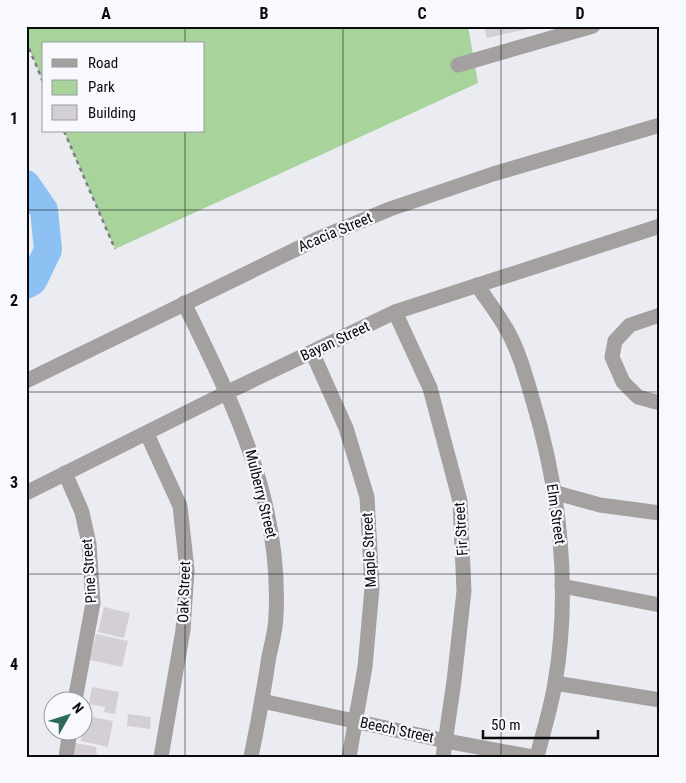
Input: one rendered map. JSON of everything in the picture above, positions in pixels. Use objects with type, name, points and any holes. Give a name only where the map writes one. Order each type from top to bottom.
[{"type":"street","points":[[458,65],[593,26]]},
{"type":"street","name":"Acacia Street","points":[[26,381],[314,240],[390,209],[493,174],[660,125]]},
{"type":"street","name":"Bayan Street","points":[[26,493],[228,392],[396,312],[660,226]]},
{"type":"street","name":"Elm Street","points":[[477,285],[507,330],[521,361],[540,423],[554,492],[562,560],[561,628],[555,683],[537,757]]},
{"type":"street","name":"Mulberry Street","points":[[184,303],[228,392],[250,448],[264,494],[274,547],[276,616],[251,757]]},
{"type":"street","name":"Fir Street","points":[[396,312],[430,388],[460,501],[464,591],[443,757]]},
{"type":"street","points":[[660,315],[630,325],[615,341],[612,357],[623,382],[638,396],[660,403]]},
{"type":"street","name":"Maple Street","points":[[312,352],[346,428],[366,497],[372,588],[365,667],[349,757]]},
{"type":"street","name":"Oak Street","points":[[147,434],[180,506],[188,570],[183,630],[161,757]]},
{"type":"street","name":"Pine Street","points":[[65,473],[82,512],[89,544],[93,603],[78,690]]},
{"type":"street","points":[[554,492],[600,505],[660,512]]},
{"type":"street","points":[[562,586],[660,605]]},
{"type":"street","points":[[555,683],[660,700]]},
{"type":"street","name":"Beech Street","points":[[262,702],[446,741],[533,757]]},
{"type":"street","points":[[66,757],[69,740]]},
{"type":"path","points":[[26,42],[42,79]]},
{"type":"path","points":[[64,132],[116,249]]},
{"type":"green space","points":[[26,26],[468,26],[478,83],[115,249],[64,132],[205,132],[205,42],[42,42],[42,79],[26,41]]},
{"type":"building","points":[[484,26],[536,26],[536,27],[487,38]]},
{"type":"building","points":[[104,607],[130,613],[124,638],[98,632]]},
{"type":"building","points":[[96,634],[128,641],[122,667],[90,660]]},
{"type":"building","points":[[92,687],[119,692],[115,714],[104,712],[105,707],[92,705]]},
{"type":"building","points":[[128,714],[151,717],[150,729],[127,726]]},
{"type":"building","points":[[92,717],[113,721],[108,747],[81,741],[92,740]]},
{"type":"building","points":[[75,743],[96,747],[97,757],[72,757]]},
{"type":"waterway","points":[[26,184],[44,210],[48,250],[33,281],[26,285]]}]
